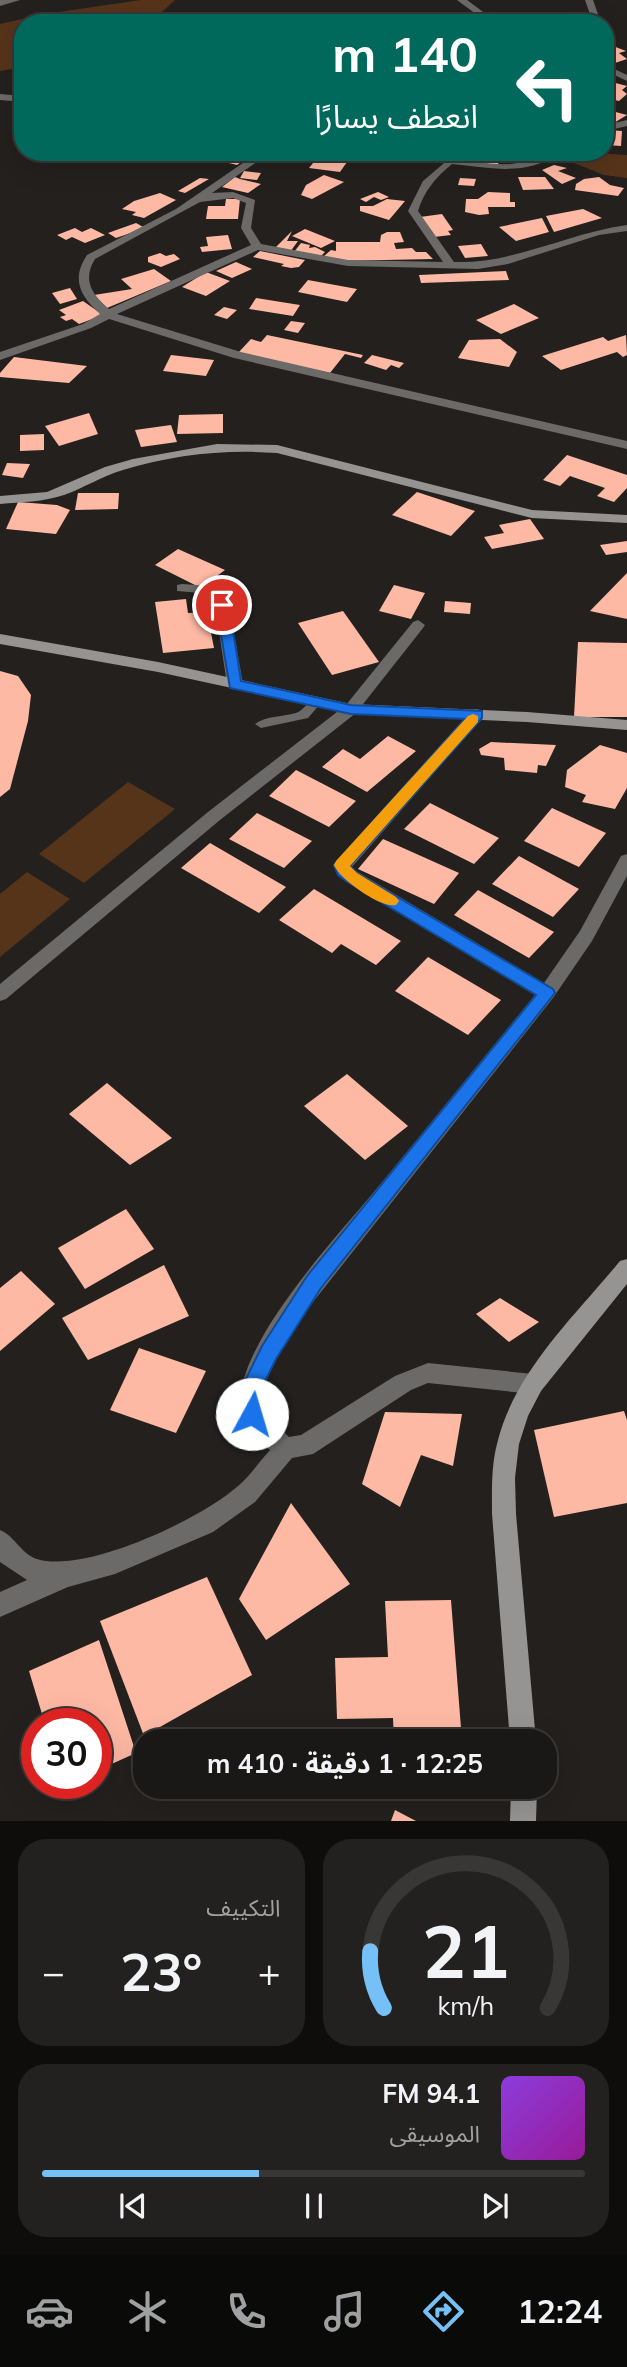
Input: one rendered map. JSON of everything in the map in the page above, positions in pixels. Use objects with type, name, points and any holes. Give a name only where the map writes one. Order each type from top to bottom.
[{"type":"main road","points":[[0,500],[53,494],[104,472],[139,461],[217,446],[242,446],[277,449],[532,514],[627,519]]},
{"type":"main road","points":[[0,639],[351,709],[477,714],[627,726]]},
{"type":"main road","points":[[522,1729],[503,1478],[508,1444],[518,1413],[533,1384],[627,1268]]},
{"type":"main road","points":[[523,1799],[523,1821]]},
{"type":"street","points":[[0,4],[16,0]]},
{"type":"street","points":[[461,0],[481,14]]},
{"type":"street","points":[[253,161],[195,200],[99,251],[86,264],[82,282],[85,292],[109,314],[238,355],[627,446]]},
{"type":"street","points":[[452,267],[414,211],[425,184],[450,161],[481,166],[517,167],[535,161]]},
{"type":"street","points":[[195,200],[225,195],[248,199],[251,202],[246,228],[257,246]]},
{"type":"street","points":[[3,352],[86,326],[134,300],[257,246],[296,256],[348,263],[452,267],[504,262],[575,238],[627,228]]},
{"type":"street","points":[[182,588],[205,589],[222,605],[235,684]]},
{"type":"street","points":[[0,994],[214,816],[351,709],[418,625]]},
{"type":"street","points":[[477,714],[342,865],[351,877],[547,993]]},
{"type":"street","points":[[533,1384],[428,1373],[403,1383],[306,1446],[286,1448],[267,1434],[252,1414],[252,1387],[269,1353],[314,1282],[547,993],[586,936],[627,860]]},
{"type":"street","points":[[0,1605],[66,1576],[115,1562],[205,1524],[247,1494],[286,1448]]},
{"type":"street","points":[[0,1542],[10,1556],[32,1570],[66,1576]]},
{"type":"lane","points":[[261,724],[304,715],[315,703]]},
{"type":"shaded area","points":[[141,0],[175,0],[160,14],[45,14]]},
{"type":"shaded area","points":[[14,21],[14,69],[0,71],[0,24]]},
{"type":"shaded area","points":[[614,154],[627,155],[627,178],[604,175],[573,161],[614,161]]},
{"type":"shaded area","points":[[128,782],[175,809],[84,883],[39,854]]},
{"type":"shaded area","points":[[27,872],[70,899],[0,957],[0,894]]},
{"type":"building","points":[[614,46],[626,51],[619,53],[627,59],[614,63]]},
{"type":"building","points":[[614,83],[627,86],[622,90],[627,94],[619,101],[614,100]]},
{"type":"building","points":[[614,112],[627,115],[614,123]]},
{"type":"building","points":[[614,130],[622,131],[621,146],[614,146]]},
{"type":"building","points":[[221,161],[242,161],[237,165]]},
{"type":"building","points":[[315,161],[348,161],[340,172],[309,168]]},
{"type":"building","points":[[475,161],[506,161],[499,162],[497,166]]},
{"type":"building","points":[[554,165],[567,168],[558,171],[576,178],[562,184],[542,170]]},
{"type":"building","points":[[244,171],[261,173],[257,180],[240,178]]},
{"type":"building","points":[[324,175],[344,182],[312,199],[301,195],[306,185]]},
{"type":"building","points":[[235,177],[261,184],[248,193],[222,187]]},
{"type":"building","points":[[518,177],[545,177],[554,189],[523,190]]},
{"type":"building","points":[[599,177],[610,185],[624,188],[618,196],[575,190],[576,184],[584,179]]},
{"type":"building","points":[[200,178],[209,179],[185,193],[178,191]]},
{"type":"building","points":[[460,178],[476,179],[474,186],[458,185]]},
{"type":"building","points":[[378,192],[389,197],[381,200],[374,197],[366,202],[360,199]]},
{"type":"building","points":[[488,192],[510,193],[510,202],[515,202],[515,207],[488,207],[489,214],[479,215],[465,212],[466,199],[478,199]]},
{"type":"building","points":[[160,193],[176,200],[144,218],[132,215],[136,212],[122,209],[134,201]]},
{"type":"building","points":[[226,199],[240,199],[238,219],[206,219],[208,206],[225,206]]},
{"type":"building","points":[[387,199],[405,201],[389,220],[360,211],[360,206],[373,206]]},
{"type":"building","points":[[583,209],[602,218],[554,232],[546,216]]},
{"type":"building","points":[[442,214],[453,230],[448,231],[451,235],[434,237],[420,217]]},
{"type":"building","points":[[542,218],[549,232],[516,241],[499,227]]},
{"type":"building","points":[[136,223],[145,228],[116,238],[108,233]]},
{"type":"building","points":[[75,228],[82,232],[91,228],[105,235],[85,243],[72,237],[66,240],[57,235]]},
{"type":"building","points":[[305,229],[335,241],[321,248],[292,236]]},
{"type":"building","points":[[292,231],[287,241],[298,241],[290,252],[274,249]]},
{"type":"building","points":[[400,232],[404,242],[394,243],[396,249],[412,248],[416,252],[426,252],[433,259],[336,261],[323,257],[331,250],[336,251],[336,242],[380,242],[381,235]]},
{"type":"building","points":[[228,235],[232,249],[202,252],[200,247],[208,246],[206,237]]},
{"type":"building","points":[[301,243],[325,252],[321,256],[294,252]]},
{"type":"building","points":[[481,244],[488,256],[465,258],[458,246]]},
{"type":"building","points":[[260,251],[305,260],[299,267],[281,266],[284,264],[253,257]]},
{"type":"building","points":[[160,253],[166,256],[174,254],[180,259],[161,267],[148,262],[148,257]]},
{"type":"building","points":[[236,262],[252,269],[232,278],[216,271]]},
{"type":"building","points":[[154,269],[171,281],[107,308],[94,295],[132,289],[121,279]]},
{"type":"building","points":[[506,271],[509,280],[421,283],[419,275]]},
{"type":"building","points":[[206,272],[230,281],[206,296],[182,287]]},
{"type":"building","points":[[308,280],[357,289],[347,302],[298,292]]},
{"type":"building","points":[[70,288],[77,299],[60,304],[52,293]]},
{"type":"building","points":[[256,298],[300,305],[293,316],[249,309]]},
{"type":"building","points":[[83,301],[103,315],[79,324],[72,319],[66,321],[60,317],[66,315],[59,310]]},
{"type":"building","points":[[514,304],[539,318],[501,334],[476,320]]},
{"type":"building","points":[[224,307],[237,310],[227,319],[214,315]]},
{"type":"building","points":[[291,321],[305,323],[298,333],[284,330]]},
{"type":"building","points":[[267,335],[363,355],[361,358],[345,354],[330,373],[238,353],[251,339],[261,342]]},
{"type":"building","points":[[626,335],[627,355],[623,357],[617,352],[561,370],[542,356],[603,337],[608,341]]},
{"type":"building","points":[[500,339],[517,352],[509,367],[458,358],[469,340]]},
{"type":"building","points":[[171,355],[214,360],[206,376],[163,371]]},
{"type":"building","points":[[372,355],[404,363],[399,368],[391,365],[386,370],[364,363]]},
{"type":"building","points":[[14,357],[87,366],[69,383],[0,377],[0,373]]},
{"type":"building","points":[[89,413],[98,434],[59,446],[45,426]]},
{"type":"building","points":[[223,414],[223,433],[177,434],[179,415]]},
{"type":"building","points":[[171,425],[177,442],[141,447],[135,430]]},
{"type":"building","points":[[44,434],[44,450],[20,451],[20,435]]},
{"type":"building","points":[[567,455],[627,475],[627,488],[614,502],[597,496],[605,488],[570,476],[560,486],[543,480]]},
{"type":"building","points":[[7,463],[30,464],[23,478],[2,475]]},
{"type":"building","points":[[417,492],[475,511],[451,536],[392,515]]},
{"type":"building","points":[[78,493],[119,493],[118,509],[75,510]]},
{"type":"building","points":[[18,502],[57,505],[70,510],[56,534],[6,529]]},
{"type":"building","points":[[530,519],[544,539],[492,549],[484,537],[504,533],[499,525]]},
{"type":"building","points":[[627,541],[627,552],[606,555],[600,545]]},
{"type":"building","points":[[178,549],[225,570],[201,588],[155,565]]},
{"type":"building","points":[[627,573],[627,619],[590,611]]},
{"type":"building","points":[[394,585],[425,593],[411,619],[379,611]]},
{"type":"building","points":[[186,599],[188,613],[207,612],[214,648],[163,653],[155,602]]},
{"type":"building","points":[[445,601],[471,603],[470,614],[444,612]]},
{"type":"building","points":[[343,611],[379,662],[332,675],[298,623]]},
{"type":"building","points":[[578,642],[627,643],[627,717],[574,717]]},
{"type":"building","points":[[0,671],[18,676],[31,695],[28,721],[10,789],[0,797]]},
{"type":"building","points":[[388,736],[416,751],[367,792],[322,767],[343,749],[360,759]]},
{"type":"building","points":[[491,742],[556,745],[546,766],[538,765],[537,773],[505,770],[504,758],[481,755],[479,749]]},
{"type":"building","points":[[600,745],[627,753],[627,788],[615,809],[582,802],[586,795],[565,787],[567,770]]},
{"type":"building","points":[[296,770],[356,801],[329,827],[269,796]]},
{"type":"building","points":[[430,803],[499,838],[474,864],[404,829]]},
{"type":"building","points":[[552,808],[606,833],[579,867],[524,841]]},
{"type":"building","points":[[257,813],[312,841],[284,868],[229,839]]},
{"type":"building","points":[[383,839],[459,873],[434,904],[358,869]]},
{"type":"building","points":[[210,843],[286,887],[259,913],[181,868]]},
{"type":"building","points":[[519,856],[579,889],[553,917],[492,884]]},
{"type":"building","points":[[314,889],[401,941],[376,965],[341,944],[332,953],[279,920]]},
{"type":"building","points":[[478,890],[554,932],[529,958],[454,915]]},
{"type":"building","points":[[428,957],[501,1000],[468,1035],[395,991]]},
{"type":"building","points":[[347,1074],[408,1126],[365,1160],[304,1106]]},
{"type":"building","points":[[107,1083],[172,1138],[130,1165],[69,1114]]},
{"type":"building","points":[[126,1209],[154,1249],[85,1289],[58,1248]]},
{"type":"building","points":[[164,1265],[189,1316],[88,1360],[62,1318]]},
{"type":"building","points":[[21,1271],[55,1304],[0,1351],[0,1288]]},
{"type":"building","points":[[500,1298],[539,1322],[509,1342],[476,1314]]},
{"type":"building","points":[[139,1348],[206,1371],[176,1433],[110,1410]]},
{"type":"building","points":[[624,1411],[627,1420],[627,1503],[554,1517],[534,1430]]},
{"type":"building","points":[[385,1412],[462,1414],[453,1466],[421,1455],[400,1507],[362,1484]]},
{"type":"building","points":[[291,1503],[350,1584],[266,1640],[239,1599]]},
{"type":"building","points":[[207,1577],[252,1675],[156,1729],[141,1729],[100,1621]]},
{"type":"building","points":[[451,1600],[461,1729],[393,1729],[393,1718],[337,1719],[335,1658],[388,1657],[385,1601]]},
{"type":"building","points":[[99,1640],[133,1744],[133,1754],[112,1764],[112,1708],[40,1708],[29,1671]]},
{"type":"building","points":[[395,1810],[416,1821],[391,1821]]},
{"type":"slow traffic","points":[[391,901],[351,877],[342,865],[473,719]]},
{"type":"route","points":[[222,605],[235,684],[351,709],[477,714],[342,865],[351,877],[547,993],[314,1282],[292,1314],[252,1387],[252,1414]]}]
